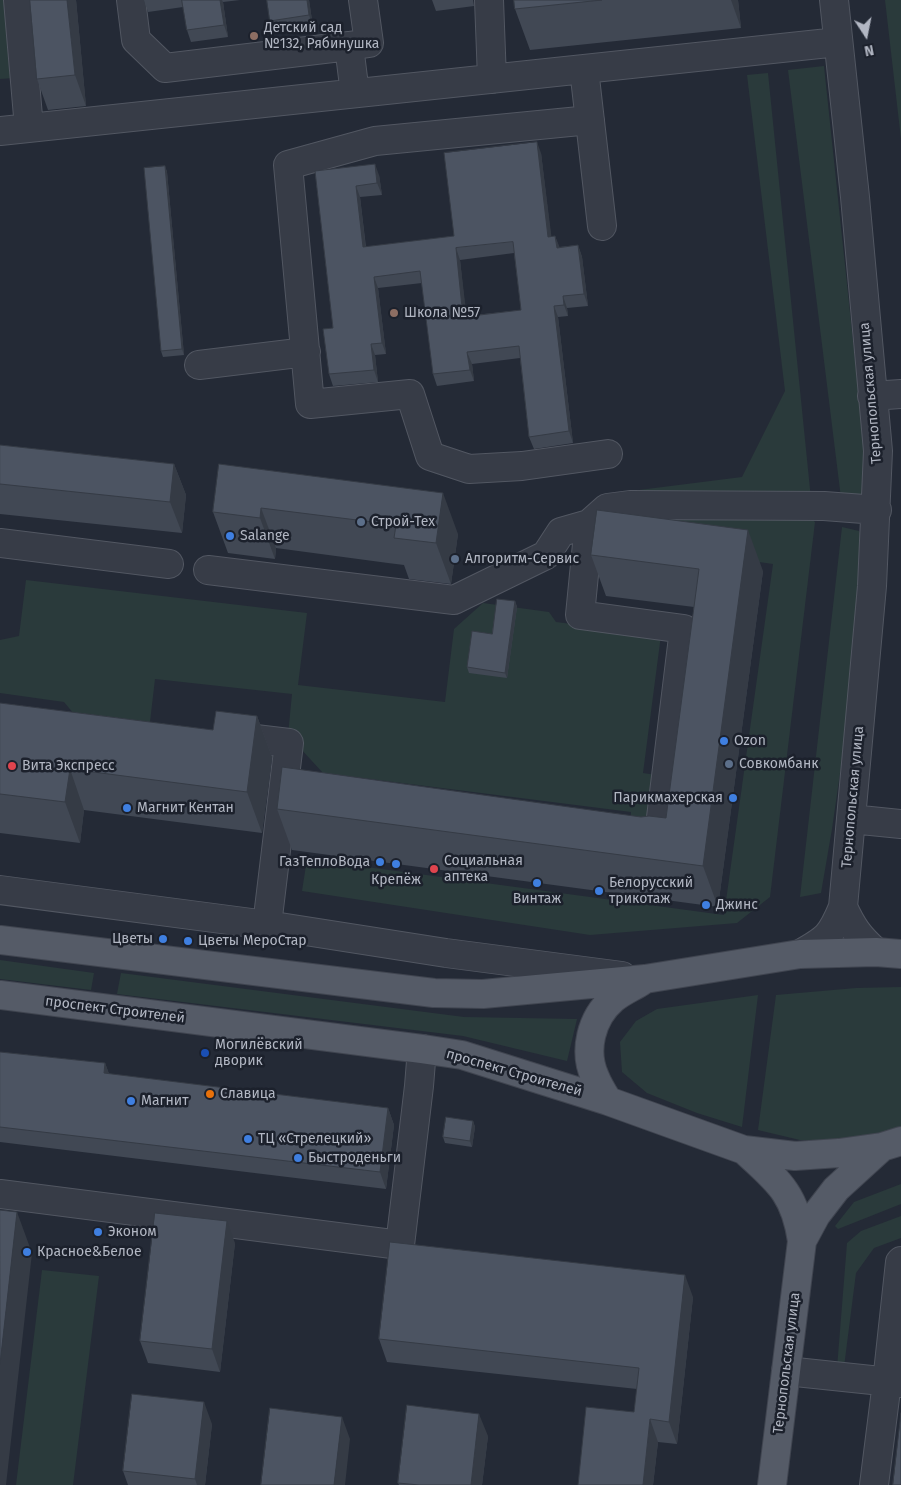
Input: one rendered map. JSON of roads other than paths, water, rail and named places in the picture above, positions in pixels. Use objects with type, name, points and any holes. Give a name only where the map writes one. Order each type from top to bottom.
[{"type":"main road","points":[[0,940],[434,994],[483,994],[646,979],[800,954],[888,953]]},
{"type":"main road","points":[[608,1101],[594,1076],[590,1057],[590,1036],[598,1017],[612,1000],[646,979]]},
{"type":"main road","name":"проспект Строителей","points":[[0,995],[462,1055],[608,1101],[744,1150],[795,1156],[839,1154],[891,1144]]},
{"type":"main road","name":"Тернопольская улица","points":[[802,1241],[816,1215],[836,1189],[891,1144]]},
{"type":"main road","name":"Тернопольская улица","points":[[744,1150],[776,1179],[791,1200],[799,1221],[802,1241],[772,1485]]},
{"type":"street","points":[[18,0],[29,128]]},
{"type":"street","points":[[131,0],[136,40],[165,68],[368,43],[363,0]]},
{"type":"street","points":[[489,0],[492,79]]},
{"type":"street","name":"Тернопольская улица","points":[[800,954],[824,940],[835,925],[843,907],[872,586],[877,510],[878,451],[855,198],[834,0]]},
{"type":"street","points":[[0,131],[838,42]]},
{"type":"street","points":[[349,46],[356,93]]},
{"type":"street","points":[[584,69],[602,226]]},
{"type":"street","points":[[590,120],[376,142],[288,165],[310,404],[410,394],[430,456],[469,469],[522,466],[608,454]]},
{"type":"street","points":[[199,365],[306,352]]},
{"type":"street","points":[[872,396],[901,394]]},
{"type":"street","points":[[208,570],[454,600],[546,555],[561,532],[589,524],[607,508],[630,505],[824,506],[877,510]]},
{"type":"street","points":[[589,524],[580,615],[684,629],[658,842],[619,837]]},
{"type":"street","points":[[0,543],[169,564]]},
{"type":"street","points":[[201,733],[289,743],[293,791],[267,925]]},
{"type":"street","points":[[851,819],[901,824]]},
{"type":"street","points":[[0,890],[267,925],[446,953],[646,979]]},
{"type":"street","points":[[843,907],[856,932],[888,953]]},
{"type":"street","points":[[0,1194],[400,1245],[422,1049]]},
{"type":"street","points":[[874,1485],[894,1383],[901,1261]]},
{"type":"street","points":[[786,1371],[894,1383]]},
{"type":"place","name":"Детский сад №132, Рябинушка","points":[[254,36]]},
{"type":"place","name":"Школа №57","points":[[394,313]]},
{"type":"place","name":"Строй-Тех","points":[[361,522]]},
{"type":"place","name":"Salange","points":[[230,536]]},
{"type":"place","name":"Алгоритм-Сервис","points":[[455,559]]},
{"type":"place","name":"Ozon","points":[[724,741]]},
{"type":"place","name":"Совкомбанк","points":[[729,764]]},
{"type":"place","name":"Вита Экспресс","points":[[12,766]]},
{"type":"place","name":"Парикмахерская","points":[[733,798]]},
{"type":"place","name":"Магнит Кентан","points":[[127,808]]},
{"type":"place","name":"ГазТеплоВода","points":[[380,862]]},
{"type":"place","name":"Крепёж","points":[[396,864]]},
{"type":"place","name":"Социальная аптека","points":[[434,869]]},
{"type":"place","name":"Винтаж","points":[[537,883]]},
{"type":"place","name":"Белорусский трикотаж","points":[[599,891]]},
{"type":"place","name":"Джинс","points":[[706,905]]},
{"type":"place","name":"Цветы","points":[[163,939]]},
{"type":"place","name":"Цветы МероСтар","points":[[188,941]]},
{"type":"place","name":"Могилёвский дворик","points":[[205,1053]]},
{"type":"place","name":"Славица","points":[[210,1094]]},
{"type":"place","name":"Магнит","points":[[131,1101]]},
{"type":"place","name":"ТЦ «Стрелецкий»","points":[[248,1139]]},
{"type":"place","name":"Быстроденьги","points":[[298,1158]]},
{"type":"place","name":"Эконом","points":[[98,1232]]},
{"type":"place","name":"Красное&Белое","points":[[27,1252]]}]
